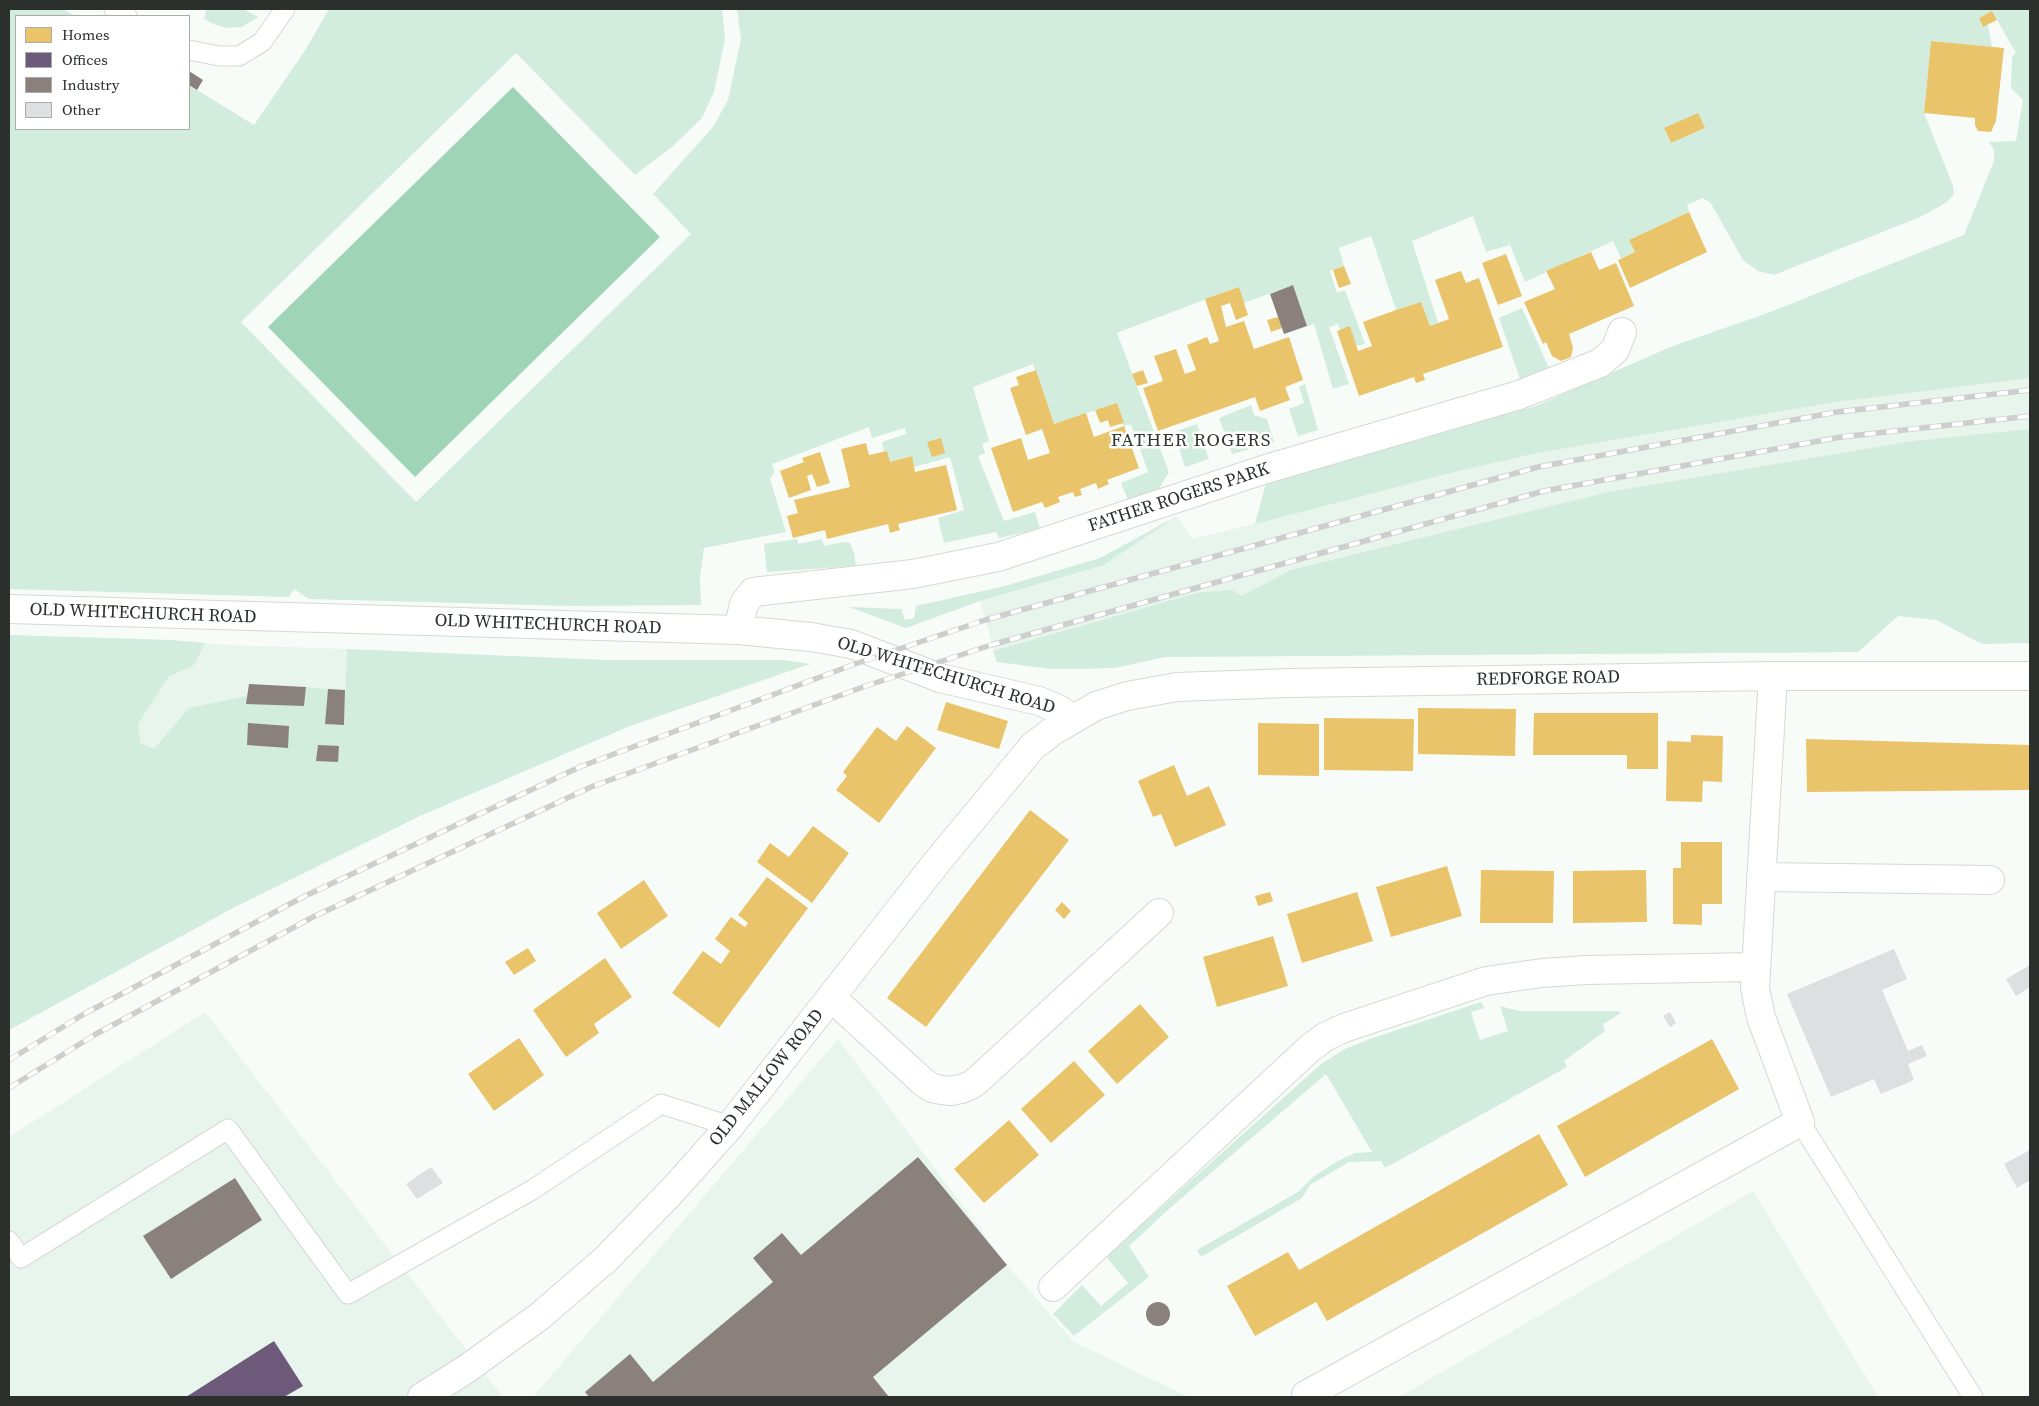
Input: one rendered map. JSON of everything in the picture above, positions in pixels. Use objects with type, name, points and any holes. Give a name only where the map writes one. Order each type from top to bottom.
[{"type":"street","name":"FATHER ROGERS PARK","points":[[738,630],[744,604],[753,592],[912,574],[998,557],[1266,469],[1519,394],[1600,363],[1615,350],[1622,332]]},
{"type":"street","name":"OLD WHITECHURCH ROAD","points":[[9,610],[738,630],[811,637],[851,644],[940,678],[1039,701],[1058,709],[1072,719]]},
{"type":"street","name":"REDFORGE ROAD","points":[[1072,719],[1096,706],[1127,696],[1177,687],[1289,683],[1773,676],[2030,676]]},
{"type":"street","points":[[1306,1395],[1800,1122],[1756,1003],[1755,967],[1773,676]]},
{"type":"street","name":"OLD MALLOW ROAD","points":[[422,1397],[465,1370],[540,1316],[606,1259],[673,1190],[730,1126],[937,862],[1033,746],[1072,719]]},
{"type":"street","points":[[1761,877],[1990,880]]},
{"type":"street","points":[[832,998],[923,1082],[932,1088],[942,1090],[961,1089],[971,1085],[980,1078],[1160,913]]},
{"type":"street","points":[[1054,1288],[1309,1049],[1325,1037],[1344,1028],[1486,981],[1532,974],[1586,970],[1755,967]]},
{"type":"lane","points":[[114,9],[125,15]]},
{"type":"lane","points":[[190,50],[219,56],[239,56],[262,42],[285,9]]},
{"type":"lane","points":[[9,1242],[20,1258],[228,1129],[348,1294],[532,1190],[661,1104],[730,1126]]},
{"type":"lane","points":[[1800,1122],[1973,1397]]},
{"type":"shaded area","points":[[9,9],[63,9],[74,15],[15,15],[15,130],[190,130],[190,86],[254,125],[306,49],[329,9],[722,9],[725,39],[714,92],[702,118],[673,146],[635,175],[516,53],[241,322],[416,502],[691,234],[653,194],[713,127],[728,100],[741,39],[737,9],[2030,9],[2030,378],[1835,402],[1537,453],[1454,472],[1255,524],[1267,480],[1536,406],[1673,346],[1768,313],[1964,235],[1994,161],[1994,150],[1989,142],[2016,141],[2023,100],[2011,88],[2012,56],[2016,53],[1992,11],[1979,18],[1983,27],[1988,25],[1992,47],[1931,41],[1924,113],[1953,186],[1954,194],[1946,203],[1920,217],[1774,275],[1758,271],[1743,260],[1710,202],[1702,198],[1687,205],[1689,212],[1629,240],[1635,252],[1621,258],[1613,241],[1525,282],[1510,245],[1486,252],[1473,216],[1412,241],[1438,323],[1430,326],[1421,302],[1396,310],[1371,236],[1339,248],[1344,266],[1330,271],[1337,293],[1345,290],[1365,344],[1356,346],[1350,327],[1340,330],[1338,324],[1329,327],[1349,384],[1333,389],[1314,324],[1307,326],[1293,285],[1244,303],[1238,287],[1117,333],[1169,472],[1158,490],[1128,500],[1121,483],[1148,472],[1131,424],[1124,426],[1117,403],[1054,424],[1033,364],[973,387],[989,441],[982,444],[985,453],[978,456],[1004,521],[1035,512],[1040,529],[999,538],[996,532],[944,543],[938,518],[964,510],[950,457],[914,467],[911,456],[890,462],[887,451],[884,452],[882,442],[906,434],[905,428],[872,438],[869,427],[772,464],[774,472],[770,479],[786,532],[704,548],[700,577],[701,605],[572,606],[309,599],[294,589],[289,597],[9,589]],"holes":[[[1705,128],[1671,143],[1664,129]]]},
{"type":"shaded area","points":[[207,9],[243,9],[258,17],[242,27],[227,28],[211,23],[204,18]]},
{"type":"shaded area","points":[[513,87],[660,237],[415,477],[268,327]]},
{"type":"shaded area","points":[[2030,185],[2030,495],[1924,499],[1858,652],[1164,657],[1115,668],[1052,669],[997,662],[980,601],[1104,565],[1177,516],[1192,539],[1255,524],[1267,480],[1536,406],[1673,346],[1768,313],[1964,235]]},
{"type":"shaded area","points":[[1522,308],[1549,368],[1520,379],[1499,318]]},
{"type":"shaded area","points":[[1305,384],[1318,430],[1298,436],[1289,409],[1304,403],[1299,387]]},
{"type":"shaded area","points":[[1251,405],[1254,415],[1267,419],[1274,442],[1232,454],[1219,418]]},
{"type":"shaded area","points":[[1197,424],[1209,459],[1185,467],[1174,432]]},
{"type":"shaded area","points":[[2030,429],[2030,643],[1982,644],[1936,620],[1898,616],[1858,652],[1164,657],[1115,668],[1052,669],[997,662],[993,651],[1197,593],[1232,590],[1242,596],[1291,570],[1609,492],[1913,441]]},
{"type":"shaded area","points":[[1177,516],[1104,565],[980,601],[906,628],[849,607],[901,609],[905,620],[914,618],[916,606],[1005,586],[1100,558]]},
{"type":"shaded area","points":[[797,539],[798,544],[822,539],[824,546],[843,542],[850,543],[854,552],[856,566],[767,572],[764,544]]},
{"type":"shaded area","points":[[9,635],[172,640],[205,643],[194,665],[168,677],[138,724],[140,743],[154,749],[189,708],[247,696],[247,704],[304,705],[306,687],[328,689],[325,723],[344,725],[347,649],[607,660],[784,660],[810,664],[630,726],[420,816],[233,908],[9,1030]]},
{"type":"shaded area","points":[[172,640],[227,645],[347,649],[342,767],[112,761]]},
{"type":"shaded area","points":[[1481,1002],[1484,1008],[1471,1012],[1480,1040],[1508,1031],[1500,1006],[1519,1011],[1617,1011],[1621,1013],[1603,1024],[1605,1031],[1564,1061],[1567,1067],[1385,1168],[1381,1161],[1349,1162],[1310,1185],[1302,1198],[1201,1257],[1197,1250],[1298,1192],[1313,1177],[1336,1162],[1355,1153],[1372,1152],[1326,1074],[1170,1208],[1129,1246],[1149,1277],[1074,1336],[1053,1314],[1082,1285],[1101,1306],[1128,1283],[1108,1259],[1108,1255],[1321,1064],[1345,1049],[1370,1039]]},
{"type":"shaded area","points":[[205,1012],[503,1397],[9,1397],[9,1137]]},
{"type":"shaded area","points":[[838,1039],[1007,1265],[1074,1342],[1189,1397],[533,1397]]},
{"type":"shaded area","points":[[1753,1191],[1878,1397],[1399,1397]]},
{"type":"building: Homes","points":[[1992,11],[1997,20],[1983,27],[1979,18]]},
{"type":"building: Homes","points":[[1931,41],[2004,48],[1996,121],[1991,132],[1978,131],[1975,125],[1975,118],[1924,113]]},
{"type":"building: Homes","points":[[1698,113],[1705,128],[1671,143],[1664,128]]},
{"type":"building: Homes","points":[[1689,212],[1707,252],[1630,288],[1618,260],[1635,252],[1629,240]]},
{"type":"building: Homes","points":[[1591,252],[1599,270],[1616,263],[1634,306],[1569,334],[1573,348],[1571,357],[1561,361],[1552,356],[1546,342],[1543,344],[1524,302],[1555,289],[1546,271]]},
{"type":"building: Homes","points":[[1506,254],[1522,296],[1498,305],[1482,263]]},
{"type":"building: Homes","points":[[1344,266],[1351,284],[1339,288],[1333,270]]},
{"type":"building: Homes","points":[[1461,271],[1466,283],[1479,278],[1503,347],[1423,374],[1425,380],[1416,383],[1414,377],[1359,396],[1337,331],[1350,326],[1358,351],[1372,346],[1363,322],[1396,310],[1421,302],[1430,326],[1449,319],[1435,280]]},
{"type":"building: Homes","points":[[1239,287],[1248,315],[1236,320],[1230,303],[1221,306],[1226,327],[1244,321],[1254,349],[1289,337],[1303,380],[1285,387],[1290,400],[1260,411],[1255,397],[1158,431],[1143,388],[1163,381],[1154,356],[1176,349],[1185,374],[1196,370],[1187,345],[1207,337],[1210,344],[1219,341],[1205,299]]},
{"type":"building: Homes","points":[[1278,317],[1282,328],[1271,332],[1267,320]]},
{"type":"building: Homes","points":[[1036,370],[1054,424],[1086,413],[1094,437],[1124,426],[1139,468],[1107,480],[1109,484],[1098,489],[1096,483],[1080,489],[1082,495],[1075,497],[1073,492],[1058,497],[1060,502],[1045,508],[1042,502],[1013,512],[991,448],[1021,438],[1028,460],[1050,453],[1042,429],[1026,435],[1010,388],[1019,385],[1016,377]]},
{"type":"building: Homes","points":[[1143,370],[1148,383],[1137,386],[1132,374]]},
{"type":"building: Homes","points":[[1117,403],[1124,423],[1110,427],[1108,420],[1100,423],[1095,410]]},
{"type":"building: Homes","points":[[941,438],[945,453],[932,457],[927,442]]},
{"type":"building: Homes","points":[[866,443],[869,455],[887,451],[890,462],[912,456],[915,472],[946,465],[957,510],[898,524],[900,530],[890,533],[888,524],[827,539],[825,530],[793,538],[787,516],[798,513],[794,500],[850,487],[841,449]]},
{"type":"building: Homes","points":[[820,452],[830,483],[817,487],[812,474],[807,476],[811,490],[789,498],[780,471],[804,462],[802,458]]},
{"type":"building: Homes","points":[[946,702],[1008,721],[999,749],[937,730]]},
{"type":"building: Homes","points":[[1418,708],[1516,709],[1515,756],[1418,754]]},
{"type":"building: Homes","points":[[1534,713],[1658,713],[1658,769],[1627,769],[1627,755],[1533,755]]},
{"type":"building: Homes","points":[[1324,718],[1414,719],[1413,771],[1324,770]]},
{"type":"building: Homes","points":[[1258,723],[1319,724],[1319,776],[1258,775]]},
{"type":"building: Homes","points":[[907,726],[936,748],[879,823],[836,790],[847,776],[843,772],[877,727],[896,741]]},
{"type":"building: Homes","points":[[1691,735],[1723,736],[1722,782],[1703,781],[1702,802],[1666,801],[1667,741],[1691,742]]},
{"type":"building: Homes","points":[[1806,739],[2030,745],[2030,790],[1807,792]]},
{"type":"building: Homes","points":[[1174,765],[1187,796],[1209,786],[1226,825],[1175,847],[1161,814],[1153,817],[1138,781]]},
{"type":"building: Homes","points":[[1030,810],[1069,840],[926,1027],[887,998]]},
{"type":"building: Homes","points":[[813,826],[849,853],[812,903],[757,862],[770,843],[789,857]]},
{"type":"building: Homes","points":[[1681,842],[1722,842],[1722,904],[1702,904],[1702,925],[1673,924],[1673,868],[1681,868]]},
{"type":"building: Homes","points":[[1447,866],[1462,916],[1391,937],[1376,887]]},
{"type":"building: Homes","points":[[1481,870],[1554,871],[1553,923],[1480,923]]},
{"type":"building: Homes","points":[[1646,870],[1647,922],[1573,923],[1573,871]]},
{"type":"building: Homes","points":[[767,877],[808,908],[719,1028],[672,993],[703,951],[721,964],[730,951],[715,939],[731,917],[745,927],[748,923],[738,915]]},
{"type":"building: Homes","points":[[644,880],[668,916],[621,949],[597,913]]},
{"type":"building: Homes","points":[[1270,892],[1273,901],[1258,906],[1255,896]]},
{"type":"building: Homes","points":[[1357,892],[1373,941],[1302,963],[1287,914]]},
{"type":"building: Homes","points":[[1062,902],[1071,911],[1064,919],[1055,910]]},
{"type":"building: Homes","points":[[1273,936],[1288,986],[1217,1007],[1203,957]]},
{"type":"building: Homes","points":[[528,948],[536,961],[514,975],[505,962]]},
{"type":"building: Homes","points":[[605,958],[632,997],[594,1024],[599,1033],[566,1057],[533,1010]]},
{"type":"building: Homes","points":[[1140,1004],[1169,1037],[1117,1084],[1088,1051]]},
{"type":"building: Homes","points":[[519,1038],[544,1075],[494,1111],[468,1074]]},
{"type":"building: Homes","points":[[1712,1039],[1739,1089],[1585,1177],[1557,1126]]},
{"type":"building: Homes","points":[[1074,1061],[1105,1095],[1051,1143],[1021,1109]]},
{"type":"building: Homes","points":[[1009,1120],[1039,1155],[984,1203],[954,1169]]},
{"type":"building: Homes","points":[[1539,1134],[1568,1185],[1327,1321],[1316,1302],[1255,1336],[1227,1286],[1288,1252],[1299,1270]]},
{"type":"building: Offices","points":[[274,1341],[303,1386],[284,1397],[186,1397]]},
{"type":"building: Industry","points":[[190,72],[203,80],[197,90],[190,86]]},
{"type":"building: Industry","points":[[1293,285],[1307,326],[1284,334],[1270,294]]},
{"type":"building: Industry","points":[[249,684],[306,687],[304,706],[246,704]]},
{"type":"building: Industry","points":[[328,689],[345,690],[344,725],[325,724]]},
{"type":"building: Industry","points":[[248,723],[289,726],[288,748],[247,745]]},
{"type":"building: Industry","points":[[318,745],[339,746],[338,762],[316,761]]},
{"type":"building: Industry","points":[[918,1157],[1007,1265],[873,1377],[889,1397],[589,1397],[585,1392],[630,1354],[653,1382],[773,1282],[753,1258],[782,1233],[801,1255]]},
{"type":"building: Industry","points":[[235,1178],[262,1220],[171,1279],[143,1236]]},
{"type":"building: Industry","points":[[1158,1302],[1167,1305],[1170,1314],[1167,1323],[1158,1326],[1149,1323],[1146,1314],[1149,1305]]},
{"type":"building: Other","points":[[1894,949],[1907,979],[1882,990],[1908,1051],[1922,1045],[1927,1056],[1908,1064],[1914,1080],[1881,1094],[1874,1079],[1831,1097],[1787,994]]},
{"type":"building: Other","points":[[2030,965],[2030,987],[2016,996],[2006,979]]},
{"type":"building: Other","points":[[1670,1012],[1676,1023],[1670,1027],[1663,1016]]},
{"type":"building: Other","points":[[2030,1150],[2030,1180],[2017,1188],[2004,1164]]},
{"type":"building: Other","points":[[431,1167],[443,1183],[417,1199],[406,1184]]},
{"type":"railway","points":[[9,1060],[84,1014],[303,897],[582,766],[855,664],[985,620],[1538,467],[1837,412],[2030,390]]},
{"type":"railway","points":[[9,1088],[96,1034],[313,917],[591,787],[863,687],[991,645],[1544,491],[1841,437],[2030,416]]},
{"type":"district","name":"FATHER ROGERS","points":[[1191,441]]}]
